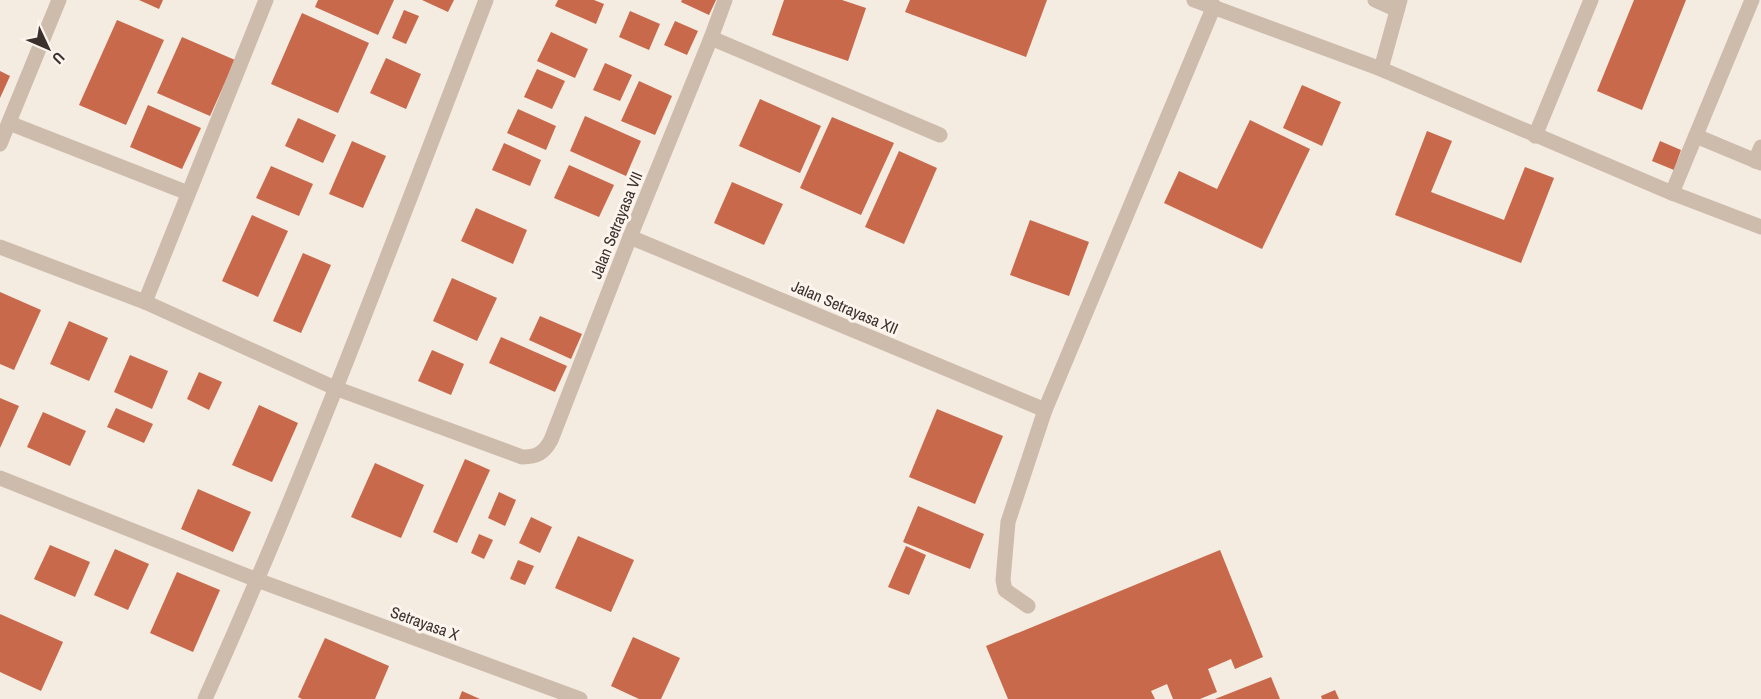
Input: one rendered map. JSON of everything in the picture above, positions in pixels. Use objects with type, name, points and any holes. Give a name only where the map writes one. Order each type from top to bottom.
[{"type":"street","points":[[0,144],[59,0]]},
{"type":"street","points":[[145,302],[266,0]]},
{"type":"street","points":[[205,699],[257,580],[335,388],[486,0]]},
{"type":"street","name":"Jalan Setrayasa VII","points":[[335,388],[522,457],[534,457],[545,450],[551,440],[725,0]]},
{"type":"street","points":[[1375,0],[1398,5],[1381,69]]},
{"type":"street","points":[[1535,136],[1591,0]]},
{"type":"street","points":[[1672,193],[1752,0]]},
{"type":"street","points":[[1028,606],[1005,590],[1003,580],[1008,522],[1045,410],[1203,2],[1381,69],[1672,193],[1761,227]]},
{"type":"street","points":[[711,38],[940,135]]},
{"type":"street","points":[[9,123],[188,193]]},
{"type":"street","points":[[1696,136],[1759,157]]},
{"type":"street","name":"Jalan Setrayasa XII","points":[[630,237],[1045,410]]},
{"type":"street","points":[[0,247],[145,302],[335,388]]},
{"type":"street","name":"Setrayasa X","points":[[0,478],[257,580],[580,699]]},
{"type":"building","points":[[139,0],[163,0],[159,9]]},
{"type":"building","points":[[318,0],[394,0],[378,35],[315,7]]},
{"type":"building","points":[[422,0],[454,0],[448,12]]},
{"type":"building","points":[[558,0],[594,0],[604,4],[596,24],[555,6]]},
{"type":"building","points":[[682,0],[716,0],[709,15],[681,2]]},
{"type":"building","points":[[784,0],[842,0],[866,8],[848,61],[772,35]]},
{"type":"building","points":[[910,0],[1047,0],[1026,57],[905,12]]},
{"type":"building","points":[[1634,0],[1686,0],[1642,110],[1597,91]]},
{"type":"building","points":[[404,10],[419,16],[406,44],[392,38]]},
{"type":"building","points":[[630,11],[660,24],[649,50],[619,37]]},
{"type":"building","points":[[302,13],[369,43],[338,113],[271,84]]},
{"type":"building","points":[[117,20],[164,40],[126,125],[79,105]]},
{"type":"building","points":[[675,21],[698,31],[687,55],[664,45]]},
{"type":"building","points":[[551,32],[588,49],[575,78],[537,61]]},
{"type":"building","points":[[182,37],[235,60],[210,116],[157,93]]},
{"type":"building","points":[[386,58],[421,74],[406,109],[370,93]]},
{"type":"building","points":[[605,63],[632,75],[620,101],[593,90]]},
{"type":"building","points":[[537,69],[565,81],[552,109],[524,97]]},
{"type":"building","points":[[0,71],[10,76],[0,98]]},
{"type":"building","points":[[639,81],[672,96],[655,135],[621,121]]},
{"type":"building","points":[[1302,85],[1341,102],[1322,146],[1283,128]]},
{"type":"building","points":[[760,99],[821,126],[800,173],[739,146]]},
{"type":"building","points":[[148,105],[201,128],[182,169],[130,147]]},
{"type":"building","points":[[518,109],[556,126],[546,150],[507,133]]},
{"type":"building","points":[[585,116],[641,141],[626,176],[570,151]]},
{"type":"building","points":[[832,117],[894,143],[861,215],[800,188]]},
{"type":"building","points":[[298,118],[336,135],[323,163],[285,146]]},
{"type":"building","points":[[1250,120],[1310,149],[1262,249],[1164,203],[1179,171],[1217,189]]},
{"type":"building","points":[[1427,131],[1452,141],[1431,192],[1504,220],[1525,167],[1554,178],[1521,263],[1395,215]]},
{"type":"building","points":[[352,141],[386,156],[363,208],[329,194]]},
{"type":"building","points":[[1660,141],[1681,150],[1674,170],[1652,161]]},
{"type":"building","points":[[504,143],[541,160],[530,186],[492,170]]},
{"type":"building","points":[[899,151],[937,168],[904,244],[865,227]]},
{"type":"building","points":[[569,165],[614,185],[599,217],[554,198]]},
{"type":"building","points":[[271,166],[313,184],[299,216],[256,198]]},
{"type":"building","points":[[732,182],[783,204],[764,245],[714,223]]},
{"type":"building","points":[[476,208],[527,230],[513,264],[461,241]]},
{"type":"building","points":[[252,215],[288,231],[258,297],[222,281]]},
{"type":"building","points":[[1030,220],[1089,242],[1069,296],[1010,275]]},
{"type":"building","points":[[303,253],[331,265],[301,333],[273,321]]},
{"type":"building","points":[[452,278],[497,298],[477,341],[433,321]]},
{"type":"building","points":[[0,292],[41,310],[14,370],[0,364]]},
{"type":"building","points":[[540,316],[582,334],[571,359],[529,340]]},
{"type":"building","points":[[69,321],[108,338],[89,381],[50,364]]},
{"type":"building","points":[[501,337],[567,366],[555,392],[489,363]]},
{"type":"building","points":[[432,350],[464,364],[451,395],[418,381]]},
{"type":"building","points":[[130,355],[168,371],[152,409],[114,392]]},
{"type":"building","points":[[199,372],[222,382],[209,410],[187,399]]},
{"type":"building","points":[[0,398],[19,406],[0,448]]},
{"type":"building","points":[[259,405],[298,423],[272,482],[232,465]]},
{"type":"building","points":[[116,408],[153,424],[144,443],[107,427]]},
{"type":"building","points":[[937,409],[1003,436],[975,504],[909,477]]},
{"type":"building","points":[[43,412],[86,431],[70,466],[27,447]]},
{"type":"building","points":[[465,459],[490,470],[457,543],[433,532]]},
{"type":"building","points":[[375,463],[424,485],[401,538],[351,517]]},
{"type":"building","points":[[198,489],[251,512],[233,552],[181,529]]},
{"type":"building","points":[[499,492],[516,500],[505,526],[488,518]]},
{"type":"building","points":[[918,506],[984,534],[970,569],[903,542]]},
{"type":"building","points":[[531,517],[552,527],[540,553],[519,543]]},
{"type":"building","points":[[479,534],[493,540],[484,559],[471,553]]},
{"type":"building","points":[[578,536],[634,560],[611,612],[555,588]]},
{"type":"building","points":[[50,545],[90,562],[75,597],[34,579]]},
{"type":"building","points":[[906,546],[926,555],[909,595],[888,587]]},
{"type":"building","points":[[115,549],[149,564],[128,610],[94,595]]},
{"type":"building","points":[[1220,550],[1263,657],[1235,669],[1231,659],[1208,669],[1217,692],[1200,699],[1173,699],[1167,684],[1151,691],[1155,699],[1008,699],[986,646]]},
{"type":"building","points":[[518,560],[534,566],[525,585],[510,579]]},
{"type":"building","points":[[177,572],[220,590],[193,652],[150,633]]},
{"type":"building","points":[[0,614],[63,642],[41,691],[0,672]]},
{"type":"building","points":[[633,637],[680,658],[661,699],[639,699],[611,686]]},
{"type":"building","points":[[325,638],[389,666],[375,699],[302,699],[298,697]]},
{"type":"building","points":[[1271,677],[1280,699],[1215,699]]},
{"type":"building","points":[[1335,690],[1339,699],[1322,699],[1321,696]]},
{"type":"building","points":[[462,691],[480,699],[459,699]]}]
